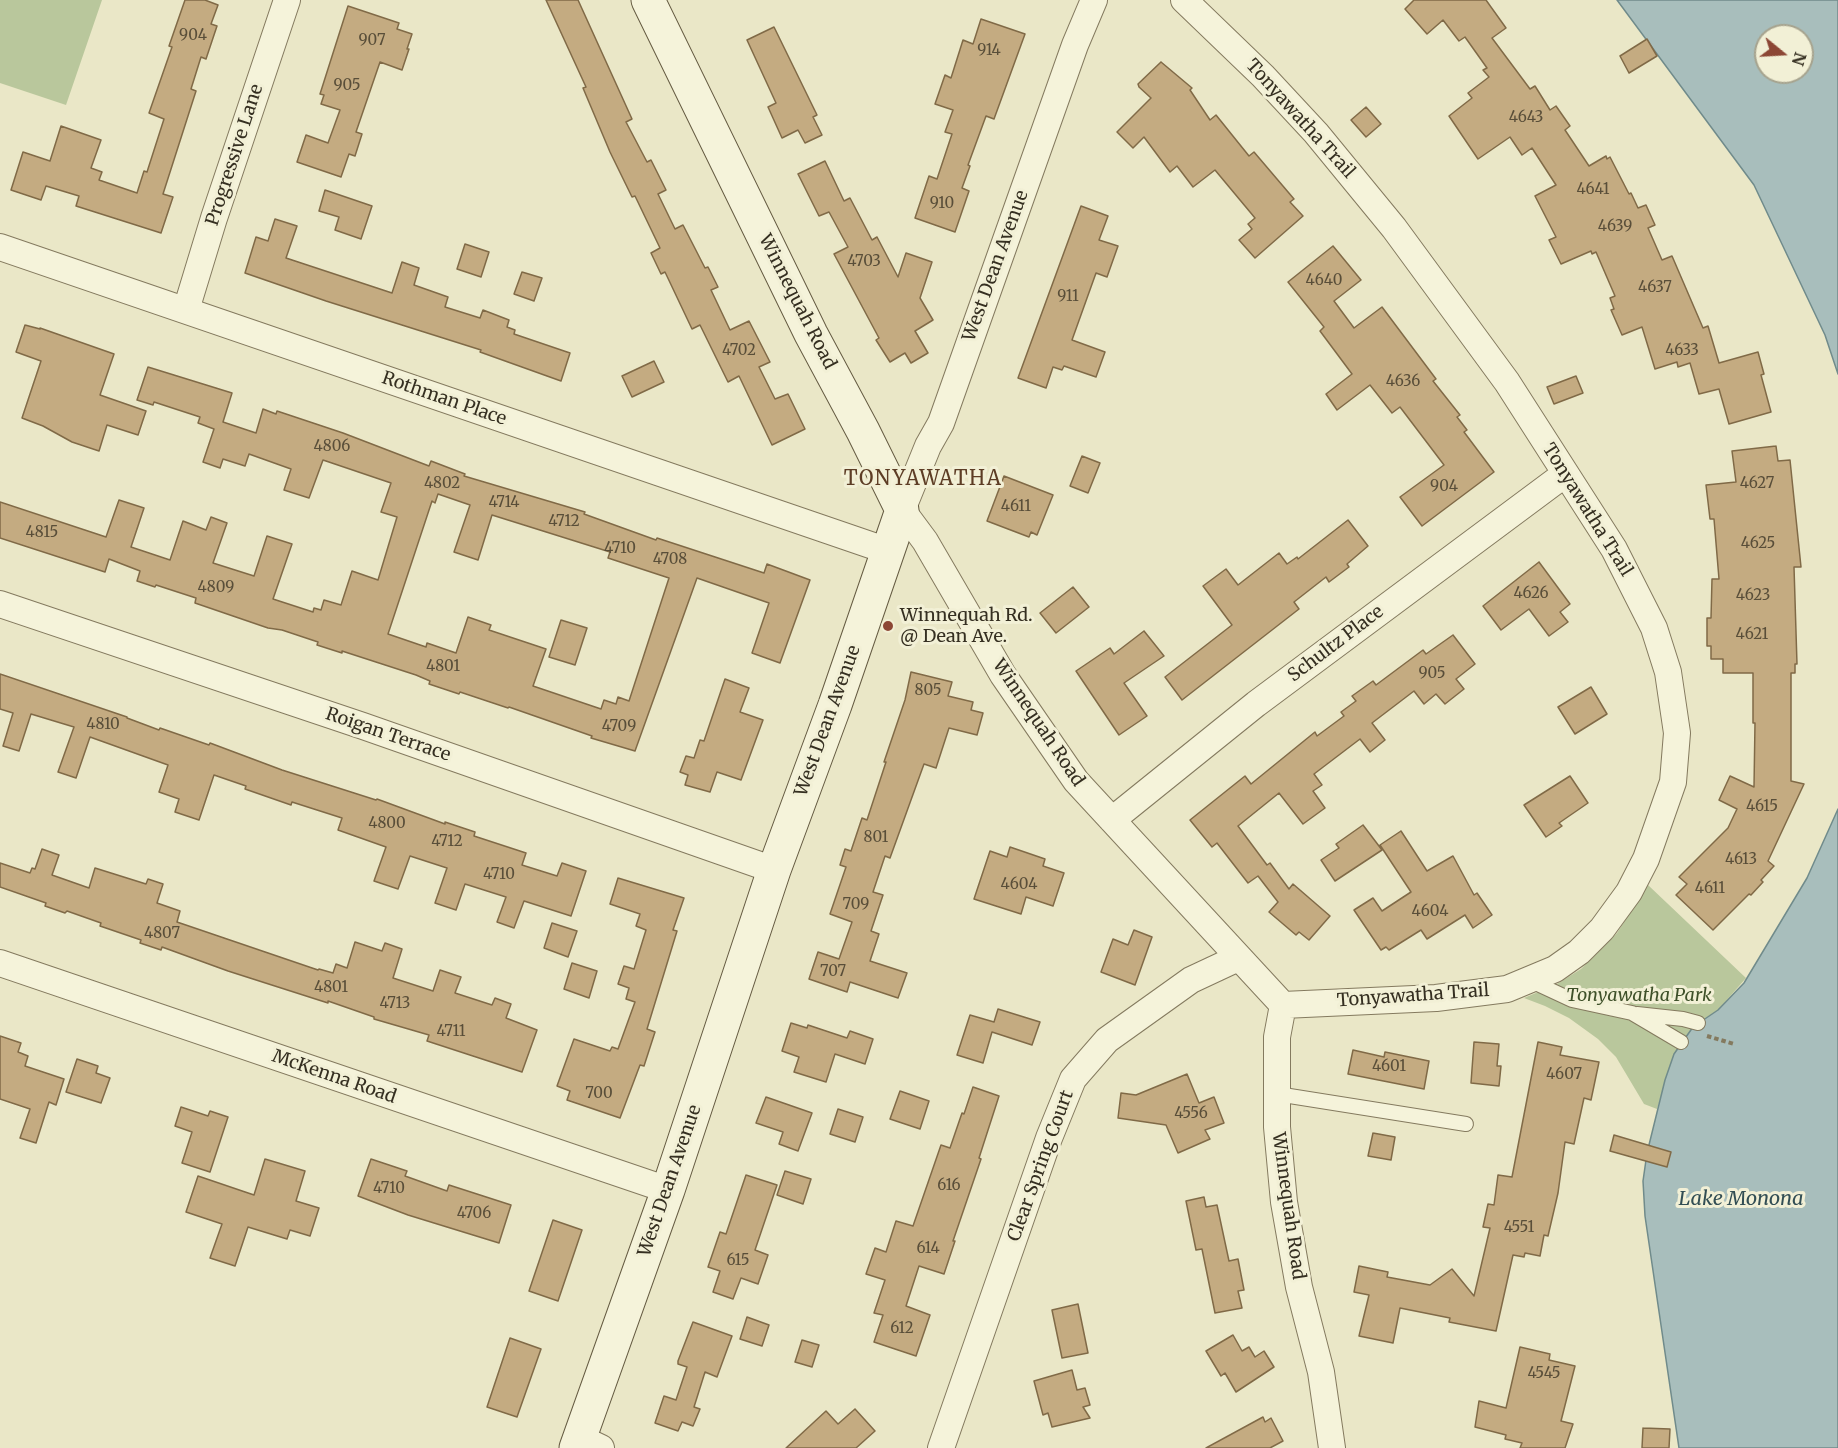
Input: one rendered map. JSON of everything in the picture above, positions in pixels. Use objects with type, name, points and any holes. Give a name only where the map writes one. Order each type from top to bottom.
[{"type":"street","name":"Progressive Lane","points":[[186,310],[286,0]]},
{"type":"street","name":"Winnequah Road","points":[[648,0],[811,334],[902,510],[925,542],[1003,675],[1076,781],[1282,1005],[1277,1037],[1277,1127],[1284,1202],[1299,1287],[1321,1372],[1332,1448]]},
{"type":"street","name":"West Dean Avenue","points":[[586,1445],[774,870],[835,705],[902,510],[940,423],[1075,45],[1094,0]]},
{"type":"street","name":"Tonyawatha Trail","points":[[1184,0],[1263,76],[1309,125],[1394,228],[1507,381],[1614,549],[1654,628],[1668,672],[1677,733],[1673,782],[1646,859],[1629,892],[1602,929],[1579,952],[1555,969],[1507,989],[1436,998],[1282,1005]]},
{"type":"street","name":"Rothman Place","points":[[0,248],[888,551]]},
{"type":"street","name":"Schultz Place","points":[[1112,820],[1256,704],[1565,474]]},
{"type":"street","name":"Roigan Terrace","points":[[0,604],[363,726],[774,870]]},
{"type":"street","name":"Clear Spring Court","points":[[941,1448],[1049,1138],[1073,1079],[1107,1040],[1191,980],[1238,958]]},
{"type":"street","name":"McKenna Road","points":[[0,963],[668,1190]]},
{"type":"lane","points":[[1529,980],[1572,1000],[1632,1013],[1698,1023]]},
{"type":"lane","points":[[1632,1013],[1681,1042]]},
{"type":"lane","points":[[1277,1094],[1466,1124]]},
{"type":"green space","points":[[0,0],[102,0],[66,105],[0,83]]},
{"type":"green space","name":"Tonyawatha Park","points":[[1648,885],[1746,978],[1718,1010],[1693,1027],[1674,1054],[1657,1109],[1644,1104],[1616,1057],[1598,1039],[1569,1018],[1524,998],[1557,984],[1581,969],[1617,933]]},
{"type":"water","points":[[1617,0],[1838,0],[1838,374],[1825,335],[1754,185]]},
{"type":"water","name":"Lake Monona","points":[[1838,809],[1838,1448],[1679,1448],[1645,1216],[1643,1181],[1647,1153],[1665,1080],[1674,1054],[1693,1027],[1718,1010],[1744,983],[1807,878]]},
{"type":"building","points":[[185,0],[205,0],[218,5],[211,24],[217,26],[206,59],[201,57],[191,89],[196,91],[163,194],[173,197],[161,233],[76,206],[79,196],[46,186],[41,200],[11,190],[23,152],[50,161],[61,126],[101,140],[91,168],[102,172],[99,180],[137,193],[144,171],[147,172],[164,119],[149,113],[172,47],[169,46]]},
{"type":"building","points":[[546,0],[578,0],[632,119],[626,122],[647,162],[651,160],[666,190],[658,194],[675,229],[683,225],[705,268],[708,267],[718,287],[711,290],[730,330],[749,321],[770,362],[759,367],[775,399],[788,394],[805,429],[772,445],[739,376],[728,382],[700,325],[692,329],[665,272],[661,274],[651,253],[660,248],[635,196],[632,197],[610,152],[583,88],[586,87]]},
{"type":"building","points":[[1414,0],[1486,0],[1506,28],[1492,38],[1530,89],[1535,86],[1550,110],[1556,106],[1570,126],[1565,130],[1589,166],[1606,156],[1607,159],[1610,157],[1638,208],[1646,205],[1655,225],[1648,228],[1662,260],[1672,256],[1703,328],[1708,326],[1719,363],[1758,352],[1764,374],[1761,375],[1771,412],[1729,424],[1719,389],[1699,394],[1690,363],[1678,367],[1677,362],[1655,369],[1642,327],[1622,335],[1611,310],[1614,309],[1610,298],[1615,296],[1596,252],[1592,254],[1591,251],[1561,264],[1549,240],[1556,237],[1535,196],[1556,185],[1532,148],[1522,155],[1510,137],[1478,159],[1449,116],[1472,98],[1468,93],[1489,77],[1483,70],[1487,68],[1465,37],[1459,41],[1443,20],[1427,34],[1405,9]]},
{"type":"building","points":[[348,6],[399,23],[397,29],[412,34],[402,70],[380,62],[356,132],[362,134],[355,156],[349,154],[341,177],[297,162],[306,135],[328,143],[340,110],[321,104],[324,95],[320,94]]},
{"type":"building","points":[[981,19],[1025,34],[994,119],[986,116],[968,165],[970,166],[962,188],[969,191],[955,232],[915,218],[929,176],[937,179],[952,134],[945,132],[953,110],[935,104],[945,75],[951,78],[963,40],[973,44]]},
{"type":"building","points":[[774,27],[817,115],[813,117],[822,135],[805,143],[798,130],[782,138],[768,107],[776,103],[747,40]]},
{"type":"building","points":[[1647,39],[1657,56],[1629,73],[1620,56]]},
{"type":"building","points":[[1161,62],[1192,88],[1190,90],[1210,120],[1216,115],[1249,156],[1254,152],[1294,199],[1290,202],[1303,216],[1255,258],[1239,240],[1252,229],[1248,224],[1255,218],[1215,170],[1193,187],[1177,166],[1170,172],[1144,137],[1133,148],[1117,132],[1151,98],[1138,84]]},
{"type":"building","points":[[1366,107],[1381,124],[1366,137],[1351,120]]},
{"type":"building","points":[[825,161],[844,201],[850,198],[872,240],[877,237],[898,277],[906,253],[932,262],[920,298],[933,320],[915,331],[928,353],[911,363],[905,353],[890,362],[876,340],[879,338],[834,254],[848,247],[829,212],[819,216],[798,174]]},
{"type":"building","points":[[325,190],[372,206],[361,239],[335,230],[339,217],[319,211]]},
{"type":"building","points":[[1081,206],[1108,216],[1099,240],[1118,246],[1107,277],[1096,273],[1072,340],[1105,352],[1096,377],[1064,366],[1062,370],[1053,367],[1046,388],[1018,378]]},
{"type":"building","points":[[275,219],[297,226],[286,258],[392,293],[402,262],[419,268],[414,285],[448,297],[445,307],[480,318],[483,310],[509,320],[507,327],[515,330],[514,334],[570,353],[561,381],[480,352],[481,350],[245,273],[256,237],[268,241]]},
{"type":"building","points":[[465,244],[489,252],[481,277],[457,269]]},
{"type":"building","points":[[1333,246],[1361,280],[1334,301],[1354,328],[1382,307],[1436,379],[1433,381],[1460,415],[1457,417],[1467,430],[1464,432],[1494,472],[1422,526],[1400,497],[1444,465],[1400,407],[1392,413],[1370,385],[1337,410],[1326,394],[1352,374],[1320,331],[1324,327],[1288,282]]},
{"type":"building","points":[[522,272],[542,278],[534,301],[514,294]]},
{"type":"building","points":[[25,325],[114,354],[100,395],[146,411],[138,435],[107,425],[99,451],[72,442],[43,426],[22,418],[41,361],[16,352]]},
{"type":"building","points":[[654,361],[664,382],[632,397],[622,376]]},
{"type":"building","points":[[148,367],[232,393],[223,422],[256,433],[263,409],[276,414],[277,411],[429,466],[431,461],[465,474],[464,476],[585,512],[584,514],[656,540],[657,538],[764,573],[767,564],[810,580],[780,663],[752,653],[769,603],[697,578],[635,751],[591,738],[592,736],[509,707],[429,684],[430,681],[416,675],[317,645],[318,642],[195,603],[196,598],[137,581],[140,571],[109,559],[105,572],[0,538],[0,502],[106,537],[119,500],[144,508],[131,547],[170,560],[183,521],[206,530],[211,517],[227,523],[213,563],[254,576],[267,536],[292,544],[273,599],[313,612],[314,608],[321,610],[324,600],[341,605],[352,571],[378,580],[397,517],[381,512],[391,483],[323,460],[309,498],[284,490],[291,469],[249,454],[245,466],[223,459],[220,468],[203,462],[214,429],[198,423],[200,417],[154,402],[153,405],[137,400]],"holes":[[[438,494],[470,505],[454,552],[478,560],[492,515],[610,552],[608,558],[669,578],[629,701],[618,697],[616,704],[604,700],[601,709],[533,686],[546,649],[489,630],[491,625],[468,617],[456,653],[427,643],[426,647],[388,634],[432,501],[435,503]]]},
{"type":"building","points":[[1576,376],[1583,393],[1554,404],[1547,387]]},
{"type":"building","points":[[1776,446],[1778,461],[1790,460],[1801,567],[1794,567],[1797,664],[1795,664],[1795,673],[1791,673],[1791,781],[1804,784],[1768,861],[1774,866],[1751,895],[1749,894],[1713,930],[1676,895],[1687,884],[1679,877],[1728,828],[1737,809],[1719,800],[1730,776],[1754,787],[1755,723],[1753,723],[1753,673],[1723,673],[1723,659],[1711,659],[1711,646],[1707,646],[1707,618],[1711,618],[1712,579],[1719,579],[1714,519],[1710,519],[1706,485],[1736,482],[1732,451]]},
{"type":"building","points":[[1082,456],[1100,463],[1088,493],[1070,486]]},
{"type":"building","points":[[1004,476],[1053,495],[1037,535],[1031,532],[1029,537],[987,521]]},
{"type":"building","points":[[1348,520],[1368,546],[1347,564],[1349,567],[1329,582],[1326,577],[1294,602],[1299,609],[1182,700],[1165,677],[1232,625],[1203,586],[1226,569],[1238,585],[1279,553],[1287,564],[1297,557],[1298,559]]},
{"type":"building","points":[[1539,562],[1570,604],[1560,612],[1568,622],[1549,636],[1529,609],[1501,630],[1483,606]]},
{"type":"building","points":[[1073,587],[1089,607],[1056,633],[1040,613]]},
{"type":"building","points":[[561,620],[587,628],[575,665],[549,657]]},
{"type":"building","points":[[1144,631],[1164,656],[1124,683],[1147,716],[1119,735],[1076,671],[1110,648],[1114,654]]},
{"type":"building","points":[[1453,635],[1475,664],[1456,679],[1464,689],[1445,704],[1436,694],[1424,704],[1414,691],[1372,723],[1385,740],[1370,752],[1360,739],[1314,774],[1322,785],[1313,791],[1325,808],[1303,824],[1279,793],[1238,826],[1267,865],[1270,863],[1289,889],[1293,884],[1330,916],[1309,940],[1299,932],[1296,935],[1269,912],[1278,902],[1258,876],[1248,883],[1217,843],[1212,847],[1190,820],[1245,776],[1251,784],[1315,732],[1317,736],[1344,716],[1341,712],[1356,701],[1352,696],[1373,681],[1376,685],[1423,650],[1426,654]]},
{"type":"building","points":[[911,672],[952,682],[948,696],[973,702],[971,710],[983,713],[977,735],[949,728],[936,768],[924,764],[890,858],[885,856],[873,892],[883,895],[871,931],[879,934],[870,961],[907,973],[898,998],[850,982],[847,992],[809,979],[818,952],[839,959],[852,922],[830,914],[846,867],[840,865],[845,849],[851,851],[862,818],[867,820],[905,700]]},
{"type":"building","points":[[0,674],[159,730],[160,728],[209,745],[210,743],[282,770],[475,832],[474,836],[526,853],[522,865],[557,876],[562,863],[586,871],[571,916],[524,901],[514,928],[497,922],[506,897],[465,884],[456,910],[435,903],[447,868],[410,856],[398,889],[374,881],[386,847],[338,830],[342,818],[292,802],[291,805],[214,775],[199,820],[175,812],[179,799],[159,792],[168,765],[90,737],[76,778],[58,772],[74,727],[31,714],[19,751],[3,746],[13,713],[0,709]]},
{"type":"building","points":[[725,679],[749,688],[740,712],[763,720],[741,780],[717,772],[710,792],[685,785],[688,775],[680,772],[686,756],[694,758],[700,740],[704,741]]},
{"type":"building","points":[[1591,687],[1607,714],[1575,734],[1558,707]]},
{"type":"building","points":[[1570,776],[1588,803],[1559,823],[1562,826],[1546,837],[1524,805]]},
{"type":"building","points":[[1363,825],[1382,850],[1335,881],[1321,860],[1339,848],[1336,844]]},
{"type":"building","points":[[1401,831],[1427,871],[1453,856],[1474,895],[1477,893],[1492,915],[1473,928],[1465,915],[1427,939],[1421,930],[1389,950],[1386,947],[1381,950],[1354,910],[1373,898],[1382,911],[1411,892],[1380,845]]},
{"type":"building","points":[[1010,847],[1045,859],[1043,866],[1064,873],[1053,906],[1026,897],[1021,914],[974,899],[990,851],[1007,857]]},
{"type":"building","points":[[42,849],[59,855],[52,875],[89,888],[95,868],[146,884],[148,879],[163,884],[157,903],[180,911],[177,922],[318,970],[333,973],[336,964],[347,968],[355,942],[382,951],[385,943],[402,949],[393,978],[433,991],[440,970],[461,977],[455,993],[492,1005],[495,998],[511,1004],[506,1018],[537,1030],[522,1072],[427,1041],[429,1035],[228,971],[162,947],[161,950],[140,943],[141,940],[100,926],[101,923],[45,906],[46,903],[0,887],[0,863],[30,873],[32,868],[35,869]]},
{"type":"building","points":[[618,878],[684,898],[673,930],[677,931],[647,1029],[655,1032],[644,1066],[640,1065],[620,1118],[567,1100],[570,1091],[557,1086],[574,1039],[610,1051],[612,1047],[618,1049],[635,1002],[626,999],[629,988],[618,984],[624,966],[634,969],[646,930],[636,926],[640,914],[610,904]]},
{"type":"building","points":[[552,923],[577,931],[568,957],[544,948]]},
{"type":"building","points":[[1134,930],[1152,937],[1135,985],[1101,972],[1113,939],[1128,945]]},
{"type":"building","points":[[572,963],[597,971],[589,998],[564,989]]},
{"type":"building","points":[[998,1009],[1040,1022],[1032,1045],[992,1032],[983,1063],[957,1055],[970,1015],[994,1022]]},
{"type":"building","points":[[791,1023],[807,1028],[808,1025],[847,1038],[850,1031],[873,1039],[865,1064],[835,1054],[826,1082],[794,1072],[799,1057],[782,1051]]},
{"type":"building","points":[[0,1036],[21,1043],[18,1052],[28,1056],[25,1066],[64,1079],[56,1105],[49,1102],[36,1143],[20,1138],[30,1109],[0,1099]]},
{"type":"building","points":[[1474,1042],[1499,1044],[1497,1066],[1501,1066],[1499,1086],[1471,1083]]},
{"type":"building","points":[[1538,1042],[1562,1047],[1560,1055],[1599,1062],[1591,1100],[1584,1098],[1574,1144],[1565,1142],[1558,1193],[1548,1236],[1544,1235],[1540,1256],[1525,1253],[1524,1257],[1513,1255],[1496,1331],[1449,1322],[1450,1318],[1400,1308],[1393,1343],[1359,1336],[1369,1295],[1354,1292],[1359,1266],[1388,1272],[1387,1277],[1430,1285],[1452,1269],[1474,1296],[1490,1228],[1483,1227],[1488,1204],[1494,1205],[1498,1175],[1512,1177]]},
{"type":"building","points":[[1353,1050],[1384,1057],[1385,1052],[1429,1061],[1424,1089],[1348,1074]]},
{"type":"building","points":[[77,1059],[98,1066],[96,1073],[110,1078],[101,1103],[66,1092]]},
{"type":"building","points":[[1187,1074],[1199,1103],[1214,1097],[1224,1123],[1205,1130],[1210,1139],[1178,1153],[1166,1125],[1118,1118],[1121,1093],[1136,1095]]},
{"type":"building","points":[[973,1087],[999,1096],[944,1274],[919,1266],[906,1306],[930,1315],[916,1356],[874,1342],[883,1315],[874,1313],[885,1280],[866,1274],[875,1248],[886,1252],[896,1221],[913,1226],[941,1145],[950,1148]]},
{"type":"building","points":[[900,1091],[929,1101],[920,1129],[890,1119]]},
{"type":"building","points":[[766,1097],[812,1113],[798,1151],[779,1144],[783,1132],[756,1123]]},
{"type":"building","points":[[181,1107],[208,1116],[210,1111],[228,1117],[210,1172],[182,1163],[192,1132],[175,1126]]},
{"type":"building","points":[[838,1109],[863,1117],[855,1142],[830,1134]]},
{"type":"building","points":[[1373,1133],[1395,1137],[1391,1160],[1368,1156]]},
{"type":"building","points":[[1614,1135],[1671,1152],[1667,1167],[1610,1151]]},
{"type":"building","points":[[265,1159],[305,1171],[296,1201],[319,1208],[310,1236],[290,1230],[287,1239],[248,1227],[235,1266],[210,1258],[222,1224],[186,1212],[198,1176],[254,1195]]},
{"type":"building","points":[[371,1159],[407,1171],[405,1176],[447,1191],[449,1185],[511,1205],[499,1243],[408,1215],[358,1196]]},
{"type":"building","points":[[785,1171],[811,1179],[803,1204],[777,1195]]},
{"type":"building","points":[[746,1175],[777,1185],[755,1250],[768,1255],[758,1284],[741,1278],[733,1299],[713,1292],[720,1271],[708,1267],[720,1232],[726,1234]]},
{"type":"building","points":[[1204,1197],[1206,1207],[1217,1205],[1229,1261],[1238,1259],[1244,1290],[1238,1291],[1242,1308],[1215,1313],[1202,1249],[1196,1250],[1186,1201]]},
{"type":"building","points":[[553,1220],[582,1230],[558,1301],[529,1291]]},
{"type":"building","points":[[1078,1304],[1088,1353],[1062,1358],[1052,1310]]},
{"type":"building","points":[[747,1317],[769,1325],[762,1346],[740,1339]]},
{"type":"building","points":[[693,1322],[732,1336],[717,1377],[705,1372],[694,1407],[700,1409],[693,1426],[682,1422],[678,1431],[655,1423],[664,1396],[676,1400],[687,1367],[678,1364],[678,1361]]},
{"type":"building","points":[[1233,1335],[1242,1351],[1249,1347],[1255,1357],[1264,1351],[1274,1367],[1236,1392],[1225,1373],[1221,1376],[1206,1351]]},
{"type":"building","points":[[510,1338],[541,1349],[517,1417],[487,1407]]},
{"type":"building","points":[[802,1340],[819,1345],[812,1367],[795,1362]]},
{"type":"building","points":[[1520,1347],[1550,1354],[1549,1360],[1575,1366],[1561,1421],[1573,1424],[1565,1448],[1520,1448],[1522,1443],[1505,1439],[1506,1435],[1475,1427],[1479,1401],[1506,1408]]},
{"type":"building","points":[[1072,1370],[1077,1390],[1085,1388],[1090,1405],[1083,1407],[1090,1418],[1052,1427],[1048,1413],[1043,1415],[1034,1381]]},
{"type":"building","points":[[855,1409],[875,1431],[856,1448],[786,1448],[826,1411],[838,1424]]},
{"type":"building","points":[[1263,1417],[1265,1422],[1271,1418],[1283,1441],[1270,1448],[1206,1448]]},
{"type":"building","points":[[1643,1428],[1670,1429],[1669,1448],[1642,1448]]},
{"type":"place","name":"Winnequah Rd. @ Dean Ave.","points":[[888,626]]},
{"type":"district","name":"TONYAWATHA","points":[[923,479]]}]
